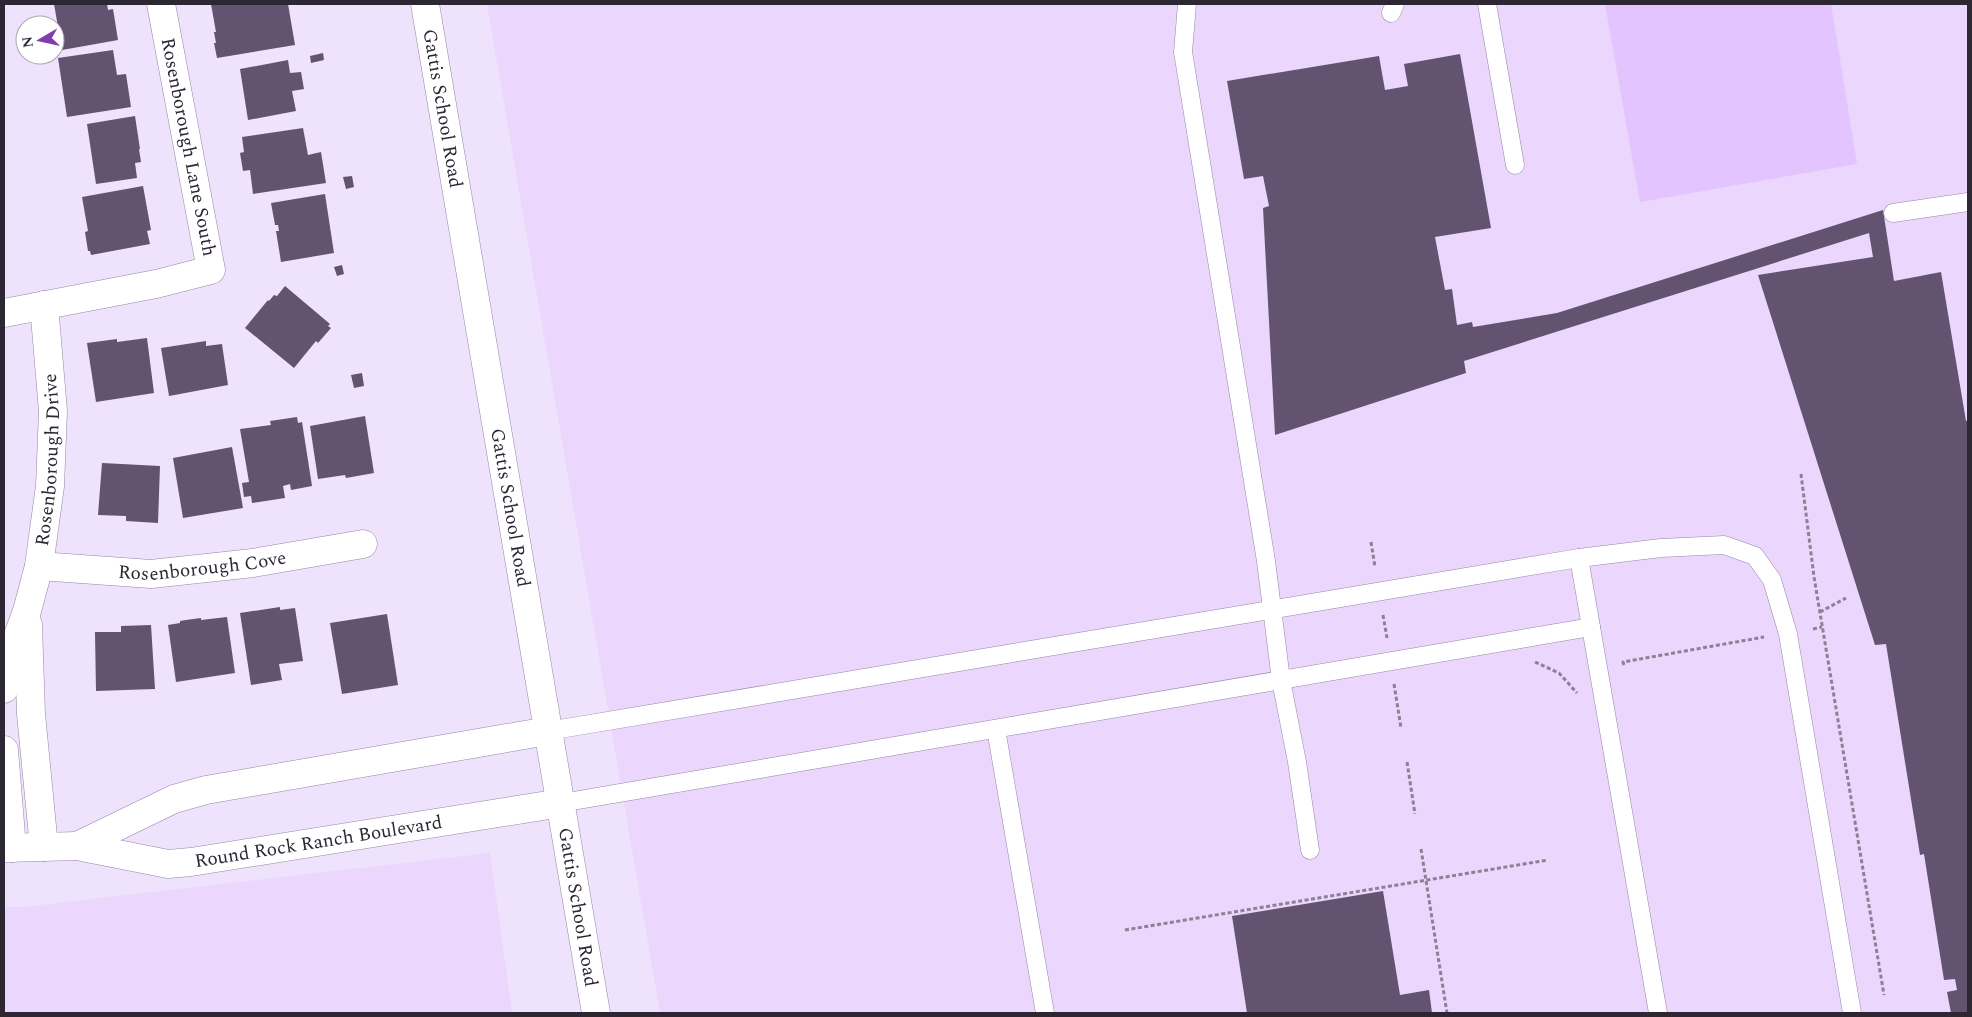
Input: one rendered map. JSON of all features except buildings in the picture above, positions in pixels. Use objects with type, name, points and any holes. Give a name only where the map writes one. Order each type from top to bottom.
[{"type":"street","name":"Rosenborough Lane South","points":[[44,306],[156,284],[211,270],[161,4]]},
{"type":"street","name":"Gattis School Road","points":[[425,4],[596,1013]]},
{"type":"street","points":[[4,313],[44,306]]},
{"type":"street","name":"Rosenborough Drive","points":[[4,689],[8,663],[27,611],[40,566],[50,486],[53,411],[44,306]]},
{"type":"street","name":"Rosenborough Cove","points":[[40,566],[151,574],[253,563],[363,544]]},
{"type":"street","name":"Rosenborough Drive","points":[[27,611],[31,714],[44,847]]},
{"type":"street","name":"Round Rock Ranch Boulevard","points":[[77,846],[174,798],[206,790],[548,731]]},
{"type":"street","points":[[4,750],[8,848]]},
{"type":"street","name":"Round Rock Ranch Boulevard","points":[[8,848],[77,846],[168,864],[192,862],[561,803]]},
{"type":"lane","points":[[1187,4],[1184,52],[1266,561],[1281,680],[1297,762],[1310,850]]},
{"type":"lane","points":[[1487,4],[1515,165]]},
{"type":"lane","points":[[1893,213],[1968,202]]},
{"type":"lane","points":[[548,731],[1579,558],[1661,548],[1724,545],[1755,556],[1772,580],[1788,634],[1852,1013]]},
{"type":"lane","points":[[1579,558],[1658,1013]]},
{"type":"lane","points":[[561,803],[1590,627]]},
{"type":"lane","points":[[996,729],[1045,1013]]},
{"type":"path","points":[[1801,474],[1822,627],[1884,995]]},
{"type":"path","points":[[1371,542],[1375,567]]},
{"type":"path","points":[[1820,612],[1846,598]]},
{"type":"path","points":[[1382,608],[1388,644]]},
{"type":"path","points":[[1813,629],[1822,627]]},
{"type":"path","points":[[1624,671],[1623,662],[1766,637]]},
{"type":"path","points":[[1529,661],[1559,673],[1578,694]]},
{"type":"path","points":[[1400,681],[1394,682],[1401,728]]},
{"type":"path","points":[[1407,762],[1415,814]]},
{"type":"path","points":[[1421,849],[1447,1013]]},
{"type":"path","points":[[1125,930],[1257,910],[1426,879],[1548,860]]},
{"type":"shaded area","points":[[487,4],[1968,4],[1968,1013],[660,1013]]},
{"type":"shaded area","points":[[1605,4],[1831,4],[1857,164],[1640,202]]},
{"type":"shaded area","points":[[490,853],[512,1013],[4,1013],[4,907],[23,907]]}]
